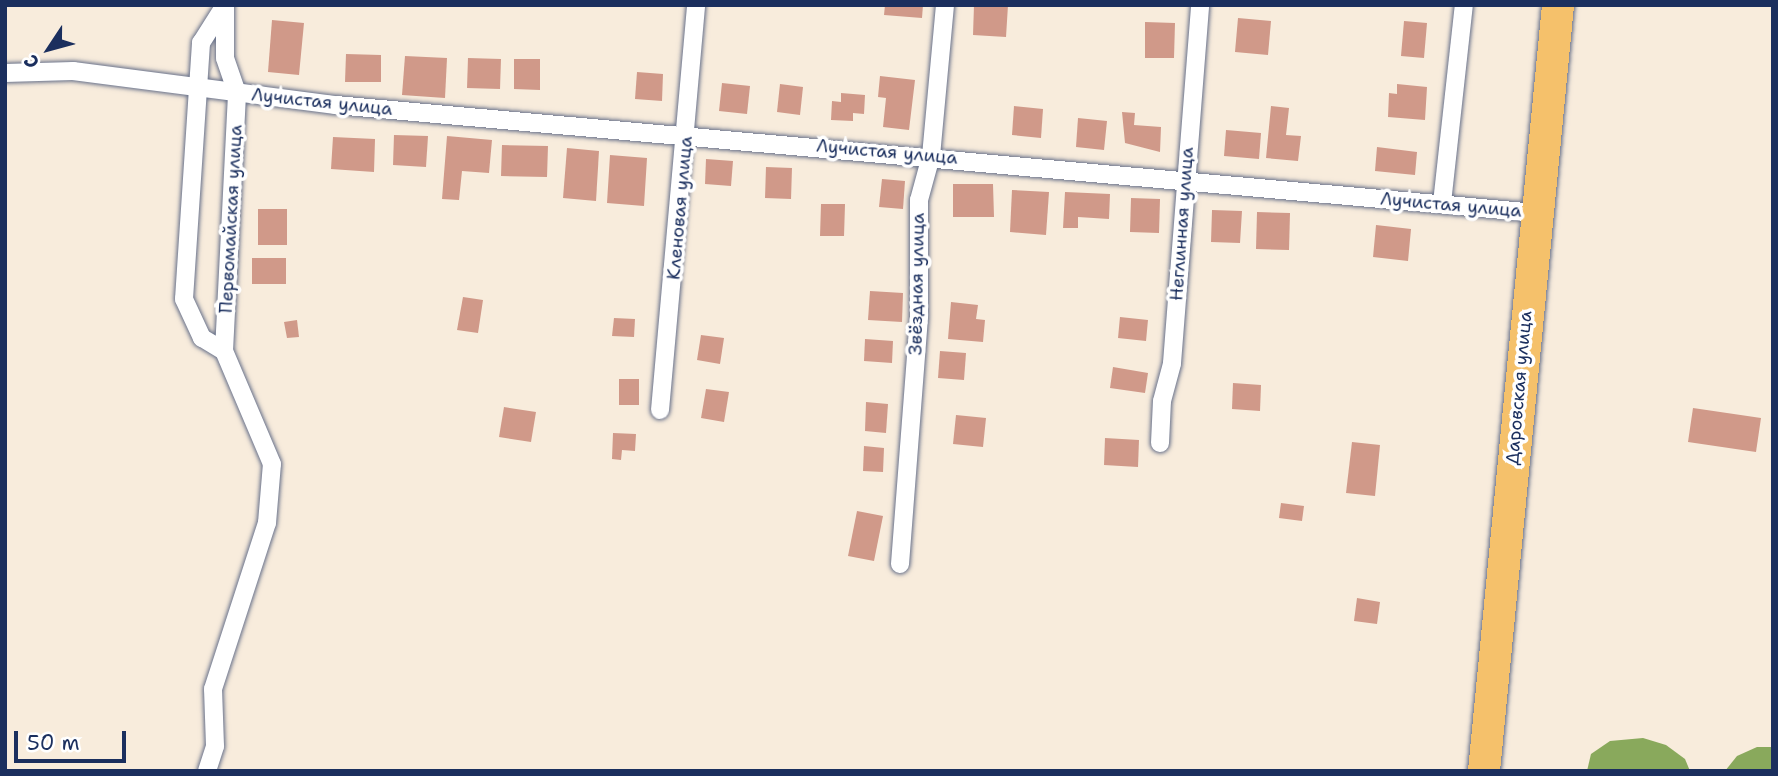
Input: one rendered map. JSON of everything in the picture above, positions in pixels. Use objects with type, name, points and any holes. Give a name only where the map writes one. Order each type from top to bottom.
[{"type":"highway","name":"Даровская улица","points":[[1484,771],[1558,5]]},
{"type":"street","points":[[208,771],[215,746],[213,689],[267,523],[272,464],[224,351],[202,338],[184,299],[192,236],[196,88],[201,43],[225,5]]},
{"type":"street","name":"Первомайская улица","points":[[224,351],[237,93],[225,58],[225,5]]},
{"type":"street","name":"Кленовая улица","points":[[660,410],[686,134],[695,5]]},
{"type":"street","name":"Звёздная улица","points":[[900,564],[919,317],[919,200],[931,156],[945,5]]},
{"type":"street","name":"Неглинная улица","points":[[1160,443],[1162,401],[1172,363],[1200,5]]},
{"type":"street","points":[[1442,204],[1464,5]]},
{"type":"street","name":"Лучистая улица","points":[[5,73],[73,71],[237,93],[1536,213]]},
{"type":"green space","points":[[1643,738],[1666,745],[1685,759],[1690,771],[1587,771],[1591,754],[1610,741]]},
{"type":"green space","points":[[1757,747],[1773,747],[1773,771],[1725,771],[1737,756]]},
{"type":"building","points":[[885,5],[923,5],[922,18],[884,15]]},
{"type":"building","points":[[974,5],[1008,5],[1006,37],[973,35]]},
{"type":"building","points":[[1238,18],[1271,21],[1268,55],[1235,52]]},
{"type":"building","points":[[272,20],[304,23],[299,75],[268,72]]},
{"type":"building","points":[[1404,21],[1427,23],[1424,58],[1401,56]]},
{"type":"building","points":[[1145,22],[1175,23],[1174,58],[1145,58]]},
{"type":"building","points":[[346,54],[381,55],[381,82],[345,82]]},
{"type":"building","points":[[405,56],[447,58],[445,98],[402,95]]},
{"type":"building","points":[[468,58],[501,59],[500,89],[467,88]]},
{"type":"building","points":[[514,59],[540,59],[540,90],[514,89]]},
{"type":"building","points":[[637,72],[663,74],[662,101],[635,99]]},
{"type":"building","points":[[880,76],[915,80],[909,130],[883,127],[886,98],[878,97]]},
{"type":"building","points":[[722,83],[750,86],[747,114],[719,111]]},
{"type":"building","points":[[780,84],[803,87],[800,115],[777,112]]},
{"type":"building","points":[[1397,84],[1427,87],[1425,120],[1388,117],[1389,93],[1397,94]]},
{"type":"building","points":[[841,93],[865,95],[864,114],[853,113],[853,121],[831,120],[832,101],[841,102]]},
{"type":"building","points":[[1014,106],[1043,109],[1041,138],[1012,135]]},
{"type":"building","points":[[1271,106],[1289,108],[1286,135],[1301,136],[1298,161],[1266,158]]},
{"type":"building","points":[[1122,112],[1135,113],[1134,125],[1161,127],[1160,152],[1125,143]]},
{"type":"building","points":[[1078,118],[1107,121],[1104,150],[1076,147]]},
{"type":"building","points":[[1226,130],[1261,133],[1259,159],[1224,156]]},
{"type":"building","points":[[394,135],[428,136],[426,167],[393,165]]},
{"type":"building","points":[[447,136],[492,140],[489,173],[462,171],[459,200],[442,199]]},
{"type":"building","points":[[333,137],[375,139],[374,172],[331,169]]},
{"type":"building","points":[[502,145],[548,146],[547,177],[501,176]]},
{"type":"building","points":[[1377,147],[1417,152],[1415,175],[1375,171]]},
{"type":"building","points":[[567,148],[599,151],[596,201],[563,198]]},
{"type":"building","points":[[610,155],[647,158],[644,206],[607,203]]},
{"type":"building","points":[[706,159],[733,161],[731,186],[705,184]]},
{"type":"building","points":[[766,167],[792,168],[791,199],[765,198]]},
{"type":"building","points":[[882,179],[905,181],[903,209],[879,207]]},
{"type":"building","points":[[953,184],[993,184],[994,217],[953,217]]},
{"type":"building","points":[[1012,190],[1049,192],[1046,235],[1010,232]]},
{"type":"building","points":[[1065,192],[1110,194],[1109,219],[1078,217],[1078,228],[1063,228]]},
{"type":"building","points":[[1131,198],[1160,199],[1159,233],[1130,232]]},
{"type":"building","points":[[821,204],[845,204],[844,236],[820,236]]},
{"type":"building","points":[[258,209],[287,209],[287,245],[258,245]]},
{"type":"building","points":[[1212,210],[1242,211],[1240,243],[1211,242]]},
{"type":"building","points":[[1257,212],[1290,213],[1289,250],[1256,249]]},
{"type":"building","points":[[1376,225],[1411,229],[1408,261],[1373,257]]},
{"type":"building","points":[[252,258],[286,258],[286,284],[252,284]]},
{"type":"building","points":[[870,291],[903,293],[902,322],[868,320]]},
{"type":"building","points":[[463,297],[483,300],[478,333],[457,330]]},
{"type":"building","points":[[951,302],[978,305],[976,319],[985,320],[983,342],[948,339]]},
{"type":"building","points":[[1120,317],[1148,320],[1146,341],[1118,338]]},
{"type":"building","points":[[614,318],[635,319],[634,337],[612,336]]},
{"type":"building","points":[[297,320],[299,337],[287,338],[284,322]]},
{"type":"building","points":[[701,335],[724,338],[720,364],[697,360]]},
{"type":"building","points":[[865,339],[893,341],[892,363],[864,361]]},
{"type":"building","points":[[940,351],[966,353],[964,380],[938,378]]},
{"type":"building","points":[[1113,367],[1148,373],[1145,393],[1110,388]]},
{"type":"building","points":[[619,379],[639,379],[639,405],[619,405]]},
{"type":"building","points":[[1233,383],[1261,385],[1260,411],[1232,409]]},
{"type":"building","points":[[706,389],[729,392],[724,422],[701,418]]},
{"type":"building","points":[[866,402],[888,404],[886,433],[865,431]]},
{"type":"building","points":[[504,407],[536,412],[531,442],[499,437]]},
{"type":"building","points":[[1693,408],[1761,418],[1756,452],[1688,442]]},
{"type":"building","points":[[956,415],[986,418],[983,447],[953,444]]},
{"type":"building","points":[[613,433],[636,434],[635,451],[622,450],[621,460],[612,459]]},
{"type":"building","points":[[1105,438],[1139,440],[1138,467],[1104,465]]},
{"type":"building","points":[[1352,442],[1380,445],[1375,496],[1346,493]]},
{"type":"building","points":[[864,446],[884,448],[883,472],[863,471]]},
{"type":"building","points":[[1281,503],[1304,506],[1302,521],[1279,518]]},
{"type":"building","points":[[857,511],[883,516],[874,561],[848,556]]},
{"type":"building","points":[[1357,598],[1380,602],[1377,624],[1354,621]]}]
